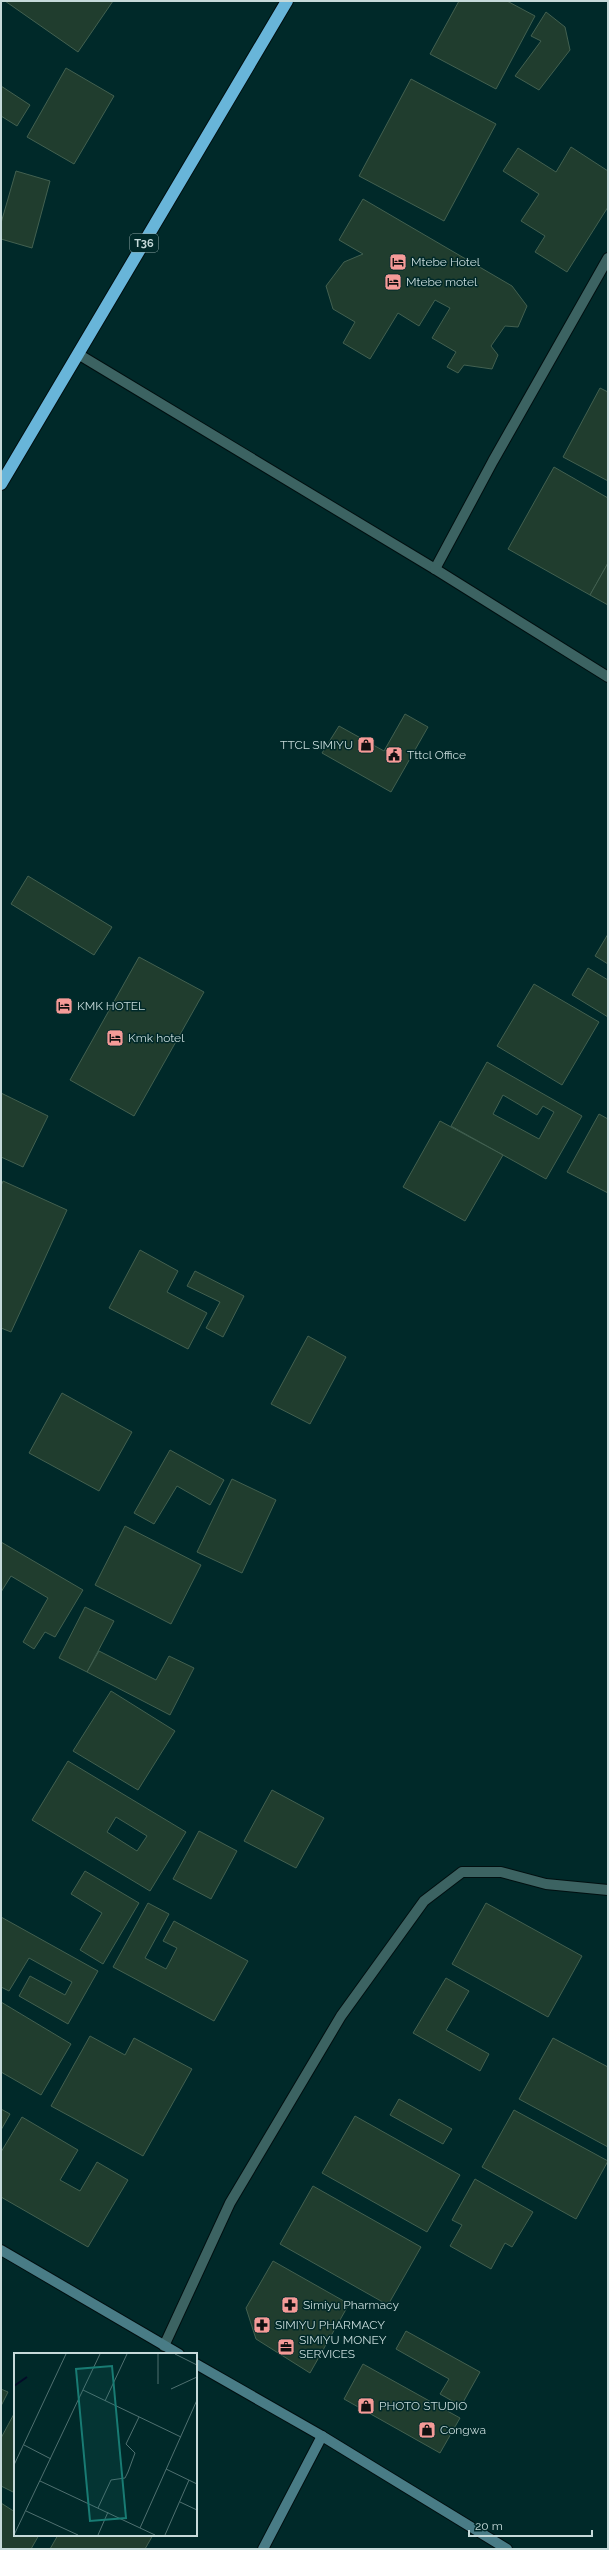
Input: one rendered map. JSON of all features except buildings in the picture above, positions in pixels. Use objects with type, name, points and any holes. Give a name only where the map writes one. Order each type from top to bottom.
[{"type":"highway","name":"T36","points":[[1,484],[287,1]]},
{"type":"street","points":[[435,569],[493,461],[608,258]]},
{"type":"street","points":[[78,354],[435,569],[608,678]]},
{"type":"street","points":[[164,2346],[230,2203],[342,2016],[424,1901],[462,1872],[501,1872],[546,1884],[608,1890]]},
{"type":"street","points":[[1,2250],[177,2353]]},
{"type":"street","points":[[197,2365],[322,2436],[507,2549]]},
{"type":"street","points":[[263,2549],[322,2436]]},
{"type":"place","name":"Mtebe Hotel","points":[[398,262]]},
{"type":"place","name":"Mtebe motel","points":[[393,282]]},
{"type":"place","name":"TTCL SIMIYU","points":[[366,745]]},
{"type":"place","name":"Tttcl Office","points":[[394,755]]},
{"type":"place","name":"KMK HOTEL","points":[[64,1006]]},
{"type":"place","name":"Kmk hotel","points":[[115,1038]]},
{"type":"place","name":"Simiyu Pharmacy","points":[[290,2305]]},
{"type":"place","name":"SIMIYU PHARMACY","points":[[262,2325]]},
{"type":"place","name":"SIMIYU MONEY SERVICES","points":[[286,2347]]},
{"type":"place","name":"PHOTO STUDIO","points":[[366,2406]]},
{"type":"place","name":"Congwa","points":[[427,2430]]}]
